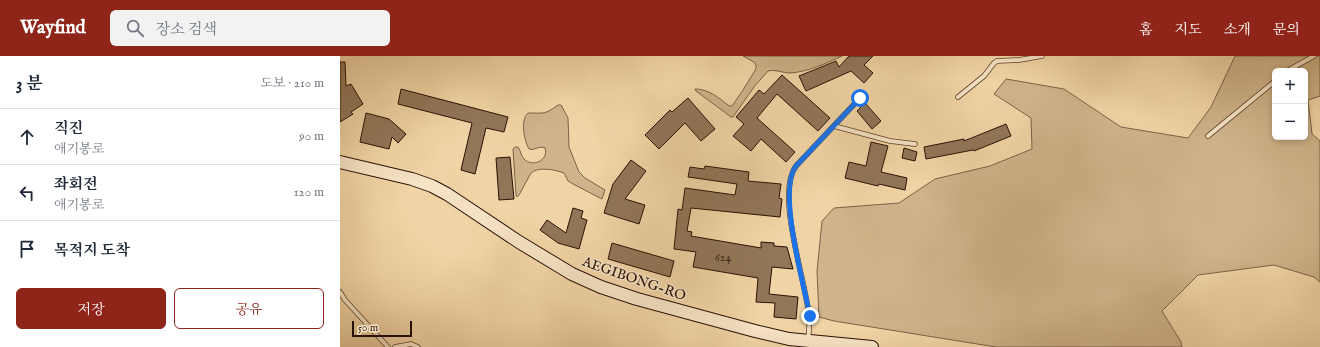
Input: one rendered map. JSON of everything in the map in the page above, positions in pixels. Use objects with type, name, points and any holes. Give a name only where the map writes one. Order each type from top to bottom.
[{"type":"main road","name":"AEGIBONG-RO","points":[[340,162],[412,179],[432,186],[572,274],[636,299],[711,320],[789,339],[872,347]]},
{"type":"lane","points":[[958,97],[984,76],[994,62],[1042,56]]},
{"type":"lane","points":[[1292,68],[1314,56]]},
{"type":"lane","points":[[1208,136],[1272,83]]},
{"type":"lane","points":[[808,340],[810,316],[791,220],[788,195],[791,176],[796,166],[860,98]]},
{"type":"lane","points":[[834,126],[890,141],[915,144]]},
{"type":"lane","points":[[340,292],[345,300],[388,347]]},
{"type":"lane","points":[[395,347],[411,344],[418,347]]},
{"type":"shaded area","points":[[743,56],[842,56],[804,71],[790,73],[773,70],[768,71],[754,87],[733,117],[731,117],[695,89],[709,92],[729,106],[732,106],[756,69],[754,62]]},
{"type":"shaded area","points":[[1235,56],[1320,56],[1320,96],[1308,100],[1312,134],[1320,141],[1320,282],[1314,277],[1274,265],[1198,275],[1162,311],[1181,342],[1182,347],[996,347],[834,321],[819,317],[817,271],[822,221],[834,208],[899,203],[935,179],[990,166],[1032,149],[1031,118],[994,94],[1006,79],[1064,89],[1121,127],[1188,138],[1211,107]]},
{"type":"shaded area","points":[[558,105],[561,105],[568,118],[569,147],[579,172],[585,178],[605,190],[602,199],[568,181],[564,173],[547,169],[534,171],[531,173],[519,195],[517,197],[516,195],[513,149],[518,147],[524,159],[532,163],[536,163],[542,159],[546,152],[545,148],[543,147],[529,149],[523,125],[524,120],[528,113],[547,112]]},
{"type":"building","points":[[849,56],[873,56],[864,65],[873,73],[864,83],[851,71],[806,91],[799,76],[836,61],[839,67]]},
{"type":"building","points":[[340,62],[345,62],[346,86],[351,84],[363,104],[351,112],[353,114],[340,122]]},
{"type":"building","points":[[782,75],[830,118],[818,131],[777,94],[757,118],[795,152],[786,162],[761,139],[751,151],[733,136],[744,124],[736,117],[759,90],[764,94]]},
{"type":"building","points":[[401,89],[508,117],[504,132],[486,128],[475,174],[461,170],[472,123],[398,104]]},
{"type":"building","points":[[688,98],[715,129],[701,141],[685,123],[659,149],[645,135],[670,110],[672,112]]},
{"type":"building","points":[[865,103],[881,121],[872,129],[857,111]]},
{"type":"building","points":[[366,113],[389,119],[406,134],[398,143],[392,137],[389,149],[360,142]]},
{"type":"building","points":[[1006,124],[1011,136],[974,151],[926,159],[924,147],[964,139],[964,141]]},
{"type":"building","points":[[871,142],[888,146],[881,172],[907,178],[905,190],[879,184],[878,186],[845,178],[849,162],[866,166]]},
{"type":"building","points":[[904,148],[917,152],[915,161],[902,158]]},
{"type":"building","points":[[510,157],[514,199],[499,200],[496,158]]},
{"type":"building","points":[[631,160],[646,171],[625,199],[645,205],[639,224],[604,213],[613,184]]},
{"type":"building","points":[[705,166],[749,172],[748,181],[781,184],[779,198],[782,199],[780,217],[691,208],[687,231],[692,232],[691,236],[761,248],[761,242],[774,243],[774,246],[787,247],[793,269],[772,267],[769,294],[798,297],[796,319],[774,317],[775,303],[756,302],[758,278],[693,267],[696,252],[674,249],[678,209],[682,210],[685,188],[735,195],[737,184],[688,177],[690,167],[704,169]]},
{"type":"building","points":[[573,208],[583,211],[581,218],[587,220],[579,249],[558,243],[540,230],[547,220],[566,233]]},
{"type":"building","points":[[612,243],[674,261],[670,277],[608,259]]},
{"type":"route","points":[[810,316],[791,220],[788,195],[792,170],[860,98]]}]
